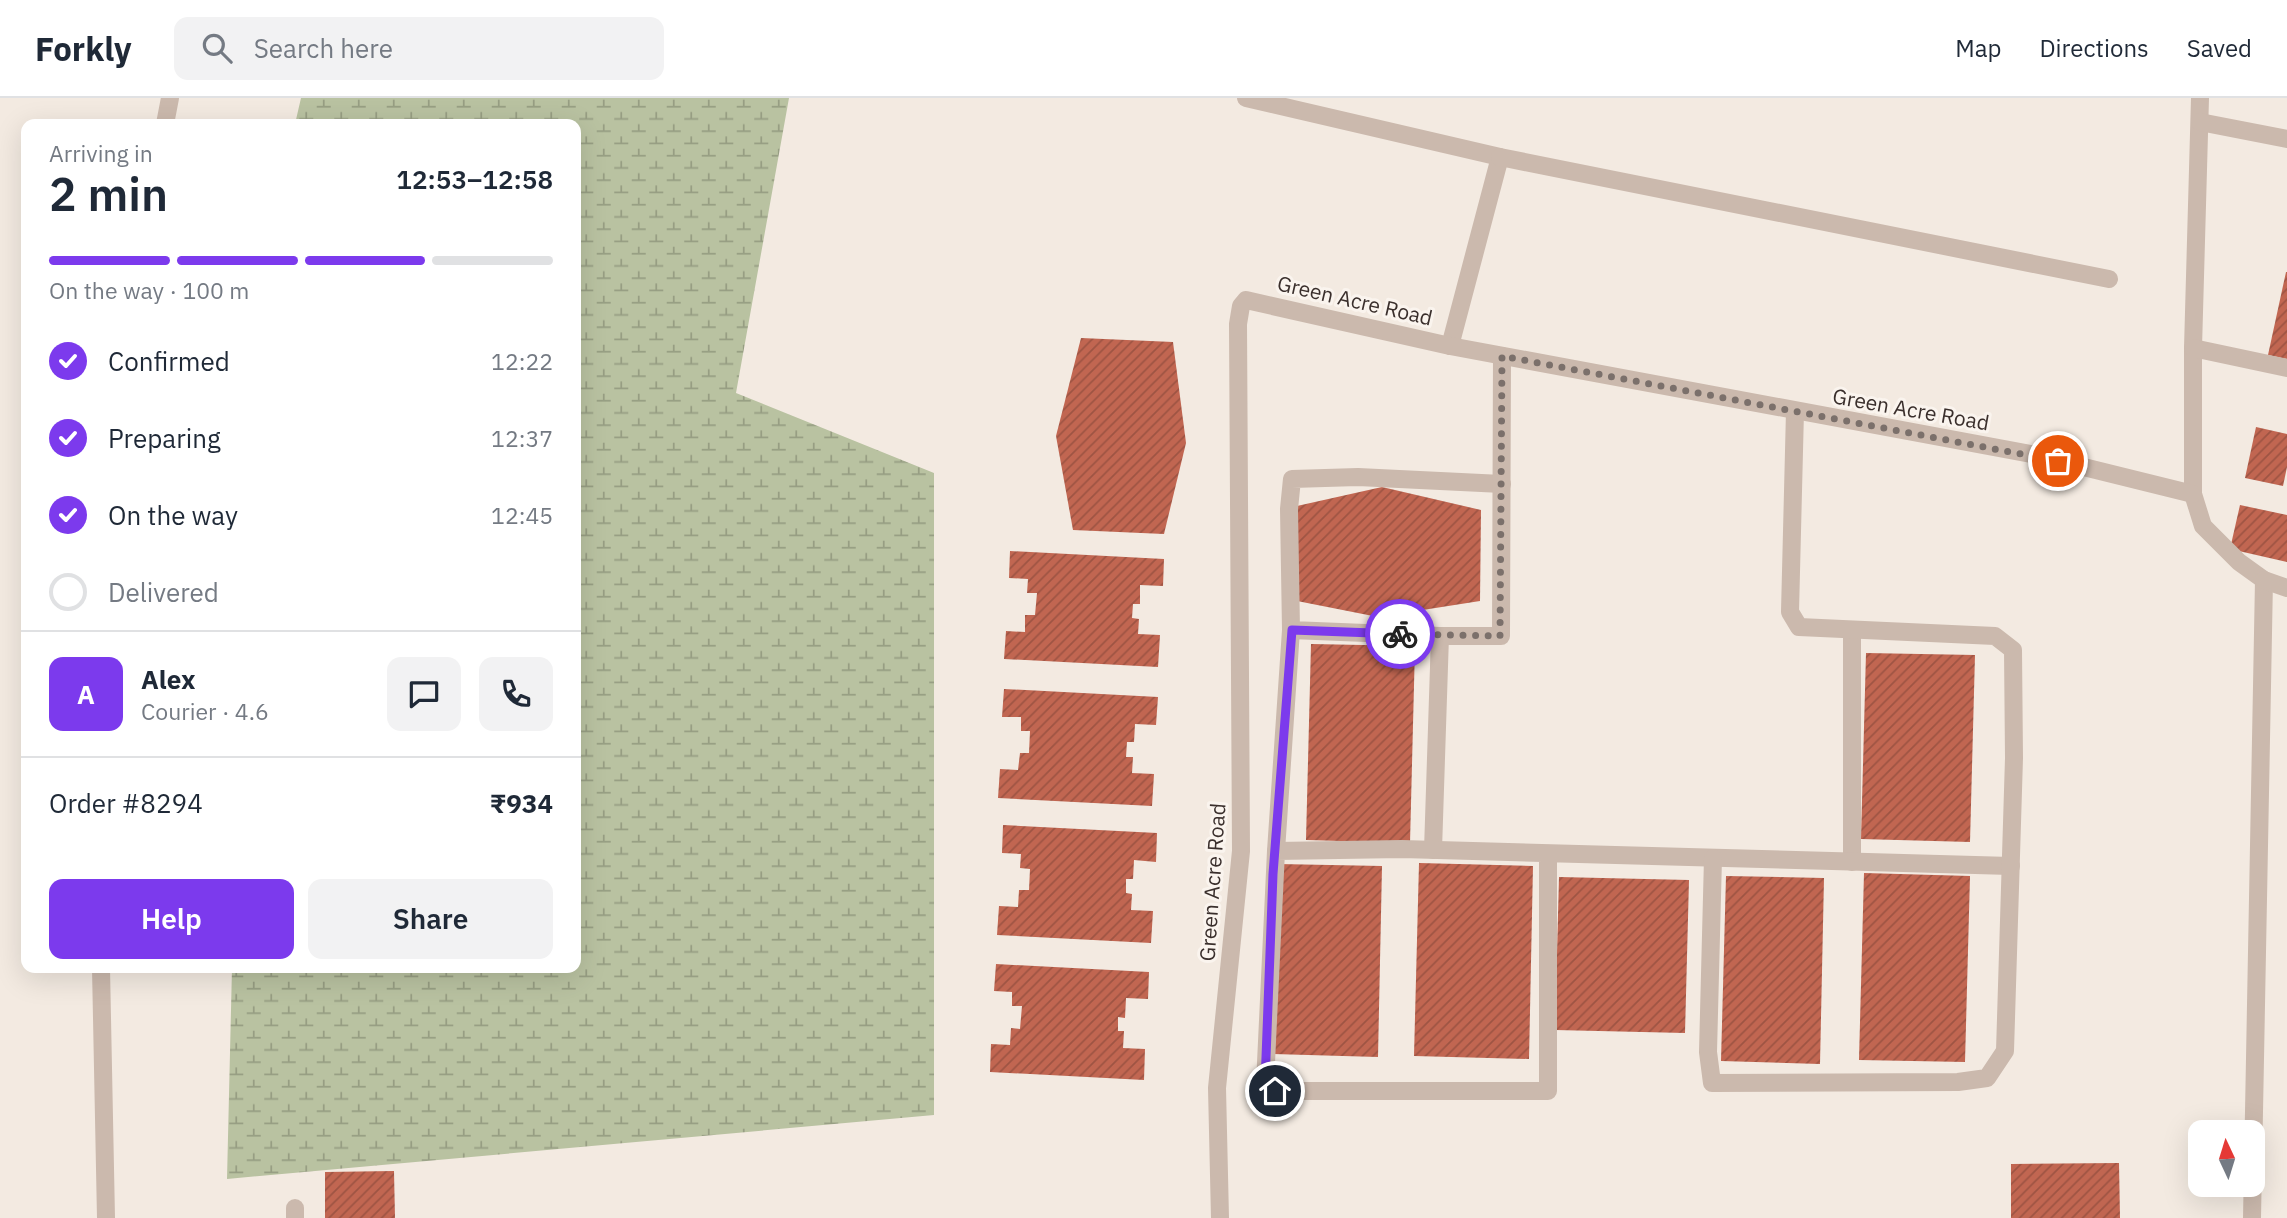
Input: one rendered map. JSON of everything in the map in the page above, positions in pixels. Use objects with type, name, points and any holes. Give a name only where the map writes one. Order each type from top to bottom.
[{"type":"street","points":[[166,119],[170,98]]},
{"type":"street","points":[[1247,98],[1500,157],[2109,279]]},
{"type":"street","points":[[2200,98],[2193,348],[2193,494],[2203,526],[2239,562],[2264,580],[2287,588]]},
{"type":"street","points":[[2200,122],[2287,139]]},
{"type":"street","points":[[1450,346],[1500,157]]},
{"type":"street","name":"Green Acre Road","points":[[1220,1218],[1217,1088],[1241,851],[1239,313],[1246,300],[1450,346],[2031,454],[2193,494]]},
{"type":"street","points":[[2193,348],[2287,368]]},
{"type":"street","points":[[1292,630],[1500,636],[1502,356]]},
{"type":"street","points":[[1713,858],[1708,1052],[1712,1083],[1958,1082],[1987,1078],[2005,1051],[2011,866],[2013,650],[1994,636],[1799,627],[1790,612],[1795,411]]},
{"type":"street","points":[[1502,484],[1358,477],[1292,479],[1289,509],[1292,630],[1276,851],[1265,1084],[1275,1091],[1548,1091],[1548,853]]},
{"type":"street","points":[[2252,1218],[2264,580]]},
{"type":"street","points":[[1852,631],[1852,862]]},
{"type":"street","points":[[1433,850],[1440,636]]},
{"type":"street","points":[[1276,851],[1433,850],[2011,866]]},
{"type":"street","points":[[101,973],[106,1218]]},
{"type":"green space","points":[[301,98],[789,98],[736,393],[934,473],[934,1115],[227,1179],[232,973],[581,973],[581,119],[296,119]]},
{"type":"building","points":[[2287,272],[2287,359],[2268,355]]},
{"type":"building","points":[[1081,338],[1173,342],[1186,443],[1164,534],[1073,530],[1056,436]]},
{"type":"building","points":[[2256,427],[2287,434],[2287,467],[2283,486],[2245,478]]},
{"type":"building","points":[[1382,487],[1481,510],[1480,601],[1378,617],[1287,599],[1288,508]]},
{"type":"building","points":[[2240,505],[2287,515],[2287,562],[2230,549]]},
{"type":"building","points":[[1010,551],[1164,559],[1163,586],[1140,585],[1140,604],[1133,604],[1132,618],[1139,619],[1138,634],[1160,635],[1158,667],[1004,659],[1006,631],[1025,632],[1025,615],[1035,615],[1037,593],[1027,593],[1028,579],[1009,578]]},
{"type":"building","points":[[1311,644],[1415,646],[1410,843],[1306,840]]},
{"type":"building","points":[[1866,653],[1975,655],[1970,842],[1861,839]]},
{"type":"building","points":[[1004,689],[1158,697],[1156,725],[1135,724],[1134,742],[1127,742],[1126,757],[1133,757],[1132,773],[1154,774],[1152,806],[998,798],[1000,769],[1018,770],[1020,753],[1029,753],[1030,731],[1021,731],[1021,717],[1002,717]]},
{"type":"building","points":[[1003,825],[1157,833],[1156,862],[1134,860],[1133,879],[1126,879],[1126,893],[1132,894],[1131,910],[1153,911],[1151,943],[997,935],[999,906],[1018,907],[1019,890],[1029,890],[1030,869],[1020,868],[1021,854],[1002,853]]},
{"type":"building","points":[[1419,863],[1533,866],[1529,1059],[1414,1056]]},
{"type":"building","points":[[1278,864],[1382,866],[1378,1057],[1273,1054]]},
{"type":"building","points":[[1864,873],[1970,876],[1965,1062],[1859,1060]]},
{"type":"building","points":[[1726,876],[1824,878],[1820,1064],[1721,1061]]},
{"type":"building","points":[[1559,877],[1689,880],[1685,1033],[1555,1030]]},
{"type":"building","points":[[996,964],[1149,972],[1148,999],[1126,998],[1125,1018],[1118,1017],[1118,1031],[1124,1031],[1123,1048],[1145,1049],[1144,1080],[990,1072],[991,1044],[1010,1045],[1011,1028],[1020,1029],[1022,1006],[1012,1006],[1012,992],[994,991]]},
{"type":"building","points":[[2119,1163],[2120,1218],[2011,1218],[2011,1164]]},
{"type":"building","points":[[394,1171],[395,1218],[325,1218],[325,1172]]},
{"type":"way so far","points":[[1400,634],[1500,636],[1502,356],[2058,461]]},
{"type":"route","points":[[1275,1091],[1265,1084],[1273,874],[1292,630],[1400,634]]}]
